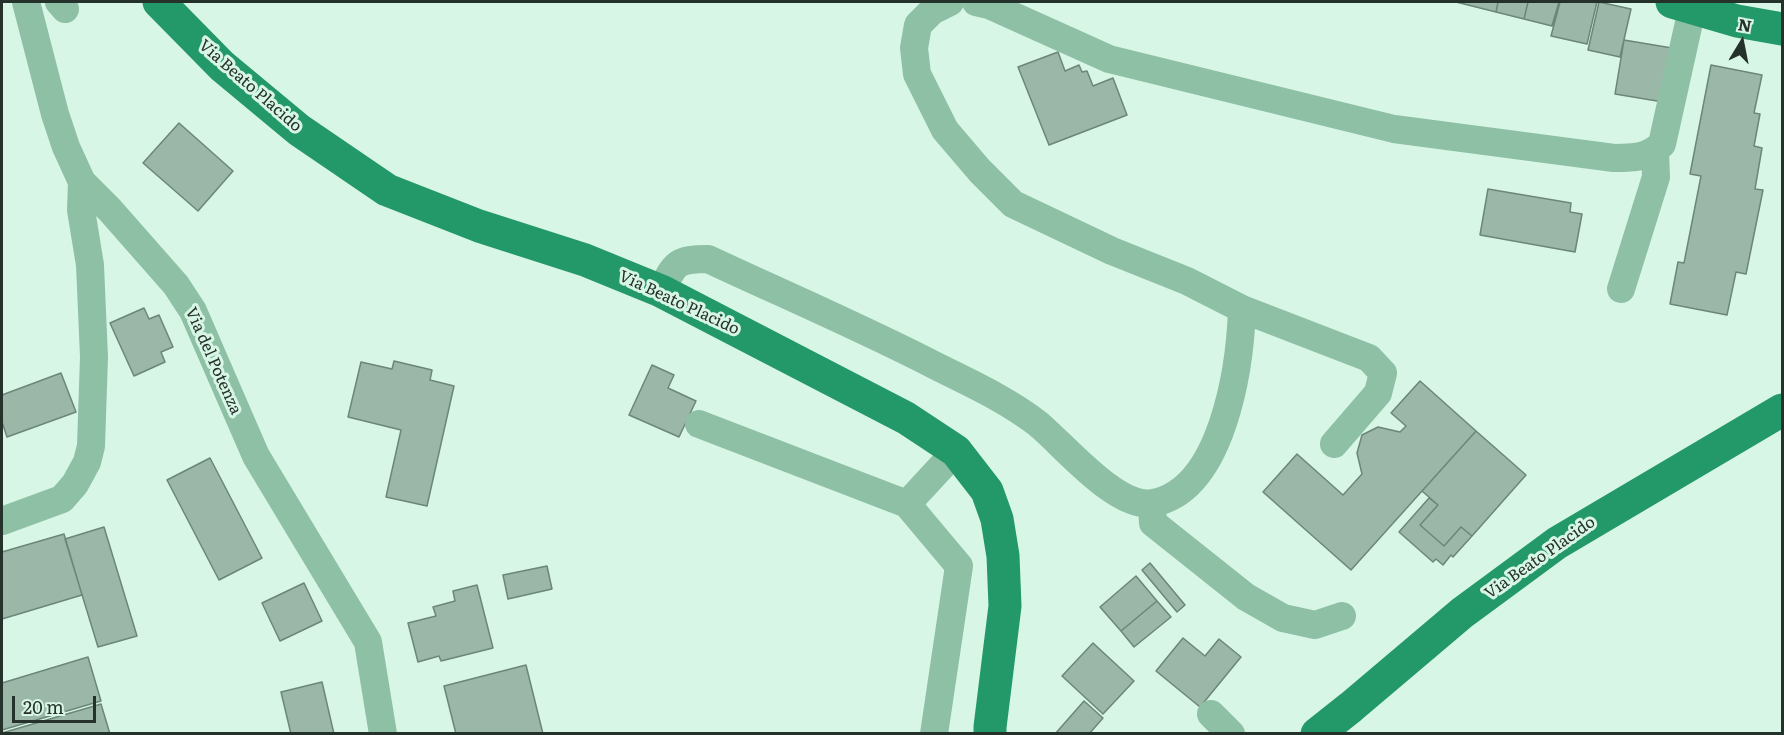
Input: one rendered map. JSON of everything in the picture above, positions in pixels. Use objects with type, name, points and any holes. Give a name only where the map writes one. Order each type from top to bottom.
[{"type":"main road","name":"Via Beato Placido","points":[[159,2],[222,66],[290,123],[387,190],[479,226],[585,260],[661,291],[906,418],[956,451],[987,491],[997,519],[1003,556],[1005,606],[990,734]]},
{"type":"main road","points":[[1682,5],[1737,21],[1782,29]]},
{"type":"main road","name":"Via Beato Placido","points":[[1317,734],[1462,613],[1557,543],[1782,410]]},
{"type":"street","name":"Via del Potenza","points":[[26,2],[55,114],[66,147],[82,182],[111,210],[176,285],[193,311],[256,456],[368,642],[384,734]]},
{"type":"street","points":[[950,2],[932,11],[918,25],[914,48],[917,74],[945,130],[980,171],[1013,204],[1112,251],[1187,281],[1242,309],[1369,358],[1383,373],[1378,393],[1334,444]]},
{"type":"street","points":[[976,2],[989,5],[1109,59],[1394,129],[1614,158],[1645,156],[1662,144],[1682,5]]},
{"type":"street","points":[[1621,289],[1656,177],[1655,151]]},
{"type":"street","points":[[2,521],[62,499],[75,484],[87,462],[91,446],[94,357],[90,265],[81,210],[82,182]]},
{"type":"street","points":[[661,291],[672,269],[685,259],[708,259],[886,341],[984,390],[1035,422],[1108,488],[1132,502],[1152,504],[1178,494],[1201,469],[1223,427],[1234,386],[1242,309]]},
{"type":"street","points":[[699,424],[907,504],[959,566],[934,734]]},
{"type":"street","points":[[907,504],[956,451]]},
{"type":"street","points":[[1152,504],[1153,523],[1246,597],[1284,618],[1315,625],[1342,616]]},
{"type":"building","points":[[1456,2],[1498,2],[1496,12]]},
{"type":"building","points":[[1498,2],[1528,2],[1524,19],[1496,12]]},
{"type":"building","points":[[1528,2],[1559,2],[1552,26],[1524,19]]},
{"type":"building","points":[[1560,2],[1597,2],[1587,44],[1551,36]]},
{"type":"building","points":[[1599,2],[1631,9],[1620,57],[1588,50]]},
{"type":"building","points":[[1624,40],[1672,48],[1663,102],[1615,94]]},
{"type":"building","points":[[1058,52],[1065,71],[1079,65],[1082,72],[1087,71],[1093,86],[1113,78],[1127,115],[1049,145],[1018,67]]},
{"type":"building","points":[[1711,65],[1762,75],[1754,113],[1760,114],[1754,146],[1762,148],[1755,189],[1763,190],[1746,274],[1736,272],[1727,315],[1670,304],[1678,262],[1684,263],[1701,176],[1690,174]]},
{"type":"building","points":[[179,123],[233,171],[198,211],[143,163]]},
{"type":"building","points":[[1488,189],[1571,203],[1570,212],[1582,214],[1575,252],[1480,235]]},
{"type":"building","points":[[144,308],[149,319],[159,315],[173,347],[161,352],[165,362],[134,376],[110,323]]},
{"type":"building","points":[[394,361],[432,370],[430,380],[454,386],[427,506],[386,497],[401,430],[348,417],[361,362],[392,369]]},
{"type":"building","points":[[652,365],[674,375],[668,388],[696,401],[679,437],[629,415]]},
{"type":"building","points":[[61,373],[76,412],[7,437],[2,422],[2,395]]},
{"type":"building","points":[[1420,381],[1476,431],[1351,570],[1263,492],[1297,454],[1343,495],[1362,474],[1357,453],[1362,435],[1378,427],[1400,432],[1406,426],[1391,413]]},
{"type":"building","points":[[1476,431],[1526,475],[1472,536],[1461,527],[1444,546],[1420,525],[1438,505],[1422,491]]},
{"type":"building","points":[[210,458],[262,558],[219,580],[167,480]]},
{"type":"building","points":[[1429,498],[1438,505],[1420,525],[1444,546],[1461,527],[1472,536],[1443,565],[1436,559],[1433,562],[1399,532]]},
{"type":"building","points":[[104,527],[137,636],[98,647],[65,539]]},
{"type":"building","points":[[64,534],[82,595],[2,619],[2,552]]},
{"type":"building","points":[[1150,563],[1185,605],[1177,612],[1142,570]]},
{"type":"building","points":[[547,566],[552,589],[508,599],[503,575]]},
{"type":"building","points":[[1136,576],[1157,601],[1121,631],[1100,607]]},
{"type":"building","points":[[304,583],[322,621],[280,641],[262,603]]},
{"type":"building","points":[[477,585],[493,648],[441,661],[439,656],[418,662],[408,623],[436,616],[433,607],[455,601],[453,591]]},
{"type":"building","points":[[1157,601],[1171,617],[1134,647],[1121,631]]},
{"type":"building","points":[[1183,638],[1205,656],[1219,639],[1241,657],[1200,707],[1156,671]]},
{"type":"building","points":[[1093,643],[1134,681],[1103,714],[1062,676]]},
{"type":"building","points":[[88,657],[101,701],[2,730],[2,683]]},
{"type":"building","points":[[526,665],[543,734],[456,734],[444,686]]},
{"type":"building","points":[[322,682],[334,734],[291,734],[281,692]]},
{"type":"building","points":[[1084,701],[1103,718],[1089,734],[1055,734]]},
{"type":"building","points":[[101,704],[110,734],[2,734],[2,733]]}]
